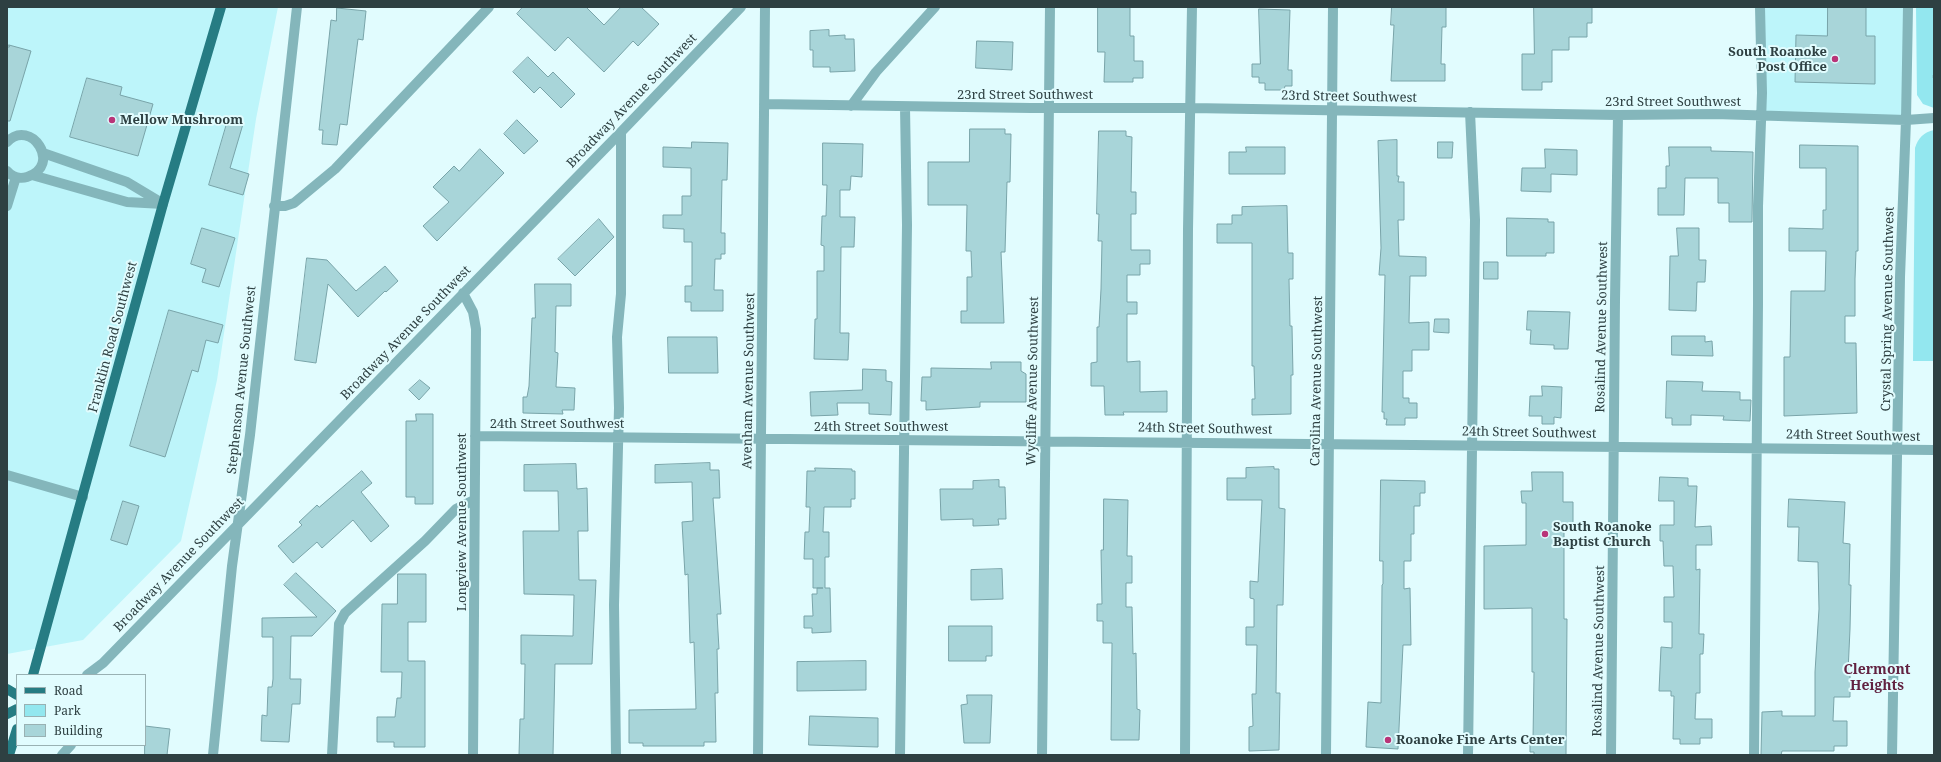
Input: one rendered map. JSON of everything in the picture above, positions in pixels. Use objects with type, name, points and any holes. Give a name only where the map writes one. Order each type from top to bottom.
[{"type":"main road","name":"Franklin Road Southwest","points":[[33,674],[163,204],[221,7]]},
{"type":"main road","points":[[7,689],[16,694]]},
{"type":"main road","points":[[9,755],[16,732]]},
{"type":"street","name":"Stephenson Avenue Southwest","points":[[213,755],[297,7]]},
{"type":"street","points":[[274,206],[285,206],[294,203],[335,169],[489,7]]},
{"type":"street","name":"Broadway Avenue Southwest","points":[[89,674],[103,662],[621,132],[740,7]]},
{"type":"street","name":"Avenham Avenue Southwest","points":[[758,755],[766,7]]},
{"type":"street","points":[[851,106],[876,72],[935,7]]},
{"type":"street","name":"Wycliffe Avenue Southwest","points":[[1042,755],[1050,7]]},
{"type":"street","points":[[1185,755],[1188,442],[1188,230],[1192,7]]},
{"type":"street","name":"Carolina Avenue Southwest","points":[[1326,755],[1333,7]]},
{"type":"street","points":[[1754,755],[1758,206],[1761,116],[1760,7]]},
{"type":"street","name":"Crystal Spring Avenue Southwest","points":[[1892,755],[1900,277],[1906,120],[1908,7]]},
{"type":"street","name":"23rd Street Southwest","points":[[764,104],[905,107],[1332,109],[1618,115],[1761,116],[1906,120],[1934,118]]},
{"type":"street","points":[[900,755],[907,225],[905,107]]},
{"type":"street","points":[[1468,755],[1469,626],[1472,556],[1475,220],[1470,112]]},
{"type":"street","name":"Rosalind Avenue Southwest","points":[[1611,755],[1618,115]]},
{"type":"street","points":[[616,755],[614,605],[618,437],[617,337],[621,294],[621,132]]},
{"type":"street","points":[[7,142],[18,136],[26,136],[37,142],[43,153],[41,166],[32,175],[24,178],[11,174],[7,206]]},
{"type":"street","points":[[43,153],[127,182],[163,204]]},
{"type":"street","points":[[32,175],[126,202],[163,204]]},
{"type":"street","name":"Longview Avenue Southwest","points":[[463,293],[472,312],[476,329],[473,755]]},
{"type":"street","name":"24th Street Southwest","points":[[475,436],[1934,450]]},
{"type":"street","points":[[7,475],[83,497]]},
{"type":"street","points":[[332,755],[339,624],[345,613],[425,541],[456,509],[474,500]]},
{"type":"street","points":[[62,755],[69,746]]},
{"type":"path","points":[[1934,74],[1934,80]]},
{"type":"shaded area","points":[[7,7],[278,7],[256,119],[217,380],[181,541],[83,640],[7,654]]},
{"type":"shaded area","points":[[1763,7],[1906,7],[1906,120],[1761,115]]},
{"type":"green space","points":[[1916,7],[1934,7],[1934,108],[1923,104],[1917,95]]},
{"type":"green space","points":[[1934,130],[1934,361],[1913,361],[1915,148],[1922,136],[1927,132]]},
{"type":"building","points":[[523,7],[586,7],[604,25],[621,7],[641,7],[659,24],[638,46],[633,41],[604,72],[568,37],[555,51],[517,14]]},
{"type":"building","points":[[1098,7],[1130,7],[1130,36],[1134,36],[1134,61],[1143,61],[1143,78],[1133,78],[1133,82],[1104,82],[1105,52],[1098,52]]},
{"type":"building","points":[[1392,7],[1446,7],[1446,27],[1442,27],[1441,64],[1445,64],[1445,81],[1391,81],[1394,25],[1391,25]]},
{"type":"building","points":[[1534,7],[1592,7],[1592,23],[1587,23],[1587,37],[1569,37],[1569,50],[1552,50],[1552,82],[1542,82],[1542,90],[1522,90],[1522,54],[1534,54]]},
{"type":"building","name":"South Roanoke Post Office","points":[[1828,7],[1866,7],[1866,36],[1875,36],[1875,84],[1795,82],[1796,35],[1827,36]]},
{"type":"building","points":[[337,8],[366,11],[363,40],[358,39],[347,125],[340,124],[337,145],[322,144],[323,130],[319,130],[331,20],[336,21]]},
{"type":"building","points":[[1259,9],[1290,10],[1288,70],[1292,70],[1292,86],[1285,86],[1284,90],[1265,90],[1265,83],[1259,83],[1259,77],[1252,77],[1252,64],[1260,64]]},
{"type":"building","points":[[829,30],[829,36],[845,35],[845,39],[854,39],[855,71],[830,72],[830,67],[813,67],[813,50],[810,50],[810,31]]},
{"type":"building","points":[[977,41],[1013,42],[1012,70],[976,68]]},
{"type":"building","points":[[9,45],[31,51],[10,121],[7,121],[7,47],[9,47]]},
{"type":"building","points":[[528,57],[548,77],[553,72],[575,94],[561,108],[540,87],[534,93],[513,72]]},
{"type":"building","name":"Mellow Mushroom","points":[[87,78],[122,87],[120,95],[153,104],[138,156],[70,137]]},
{"type":"building","points":[[228,120],[243,124],[230,168],[249,174],[243,195],[209,185]]},
{"type":"building","points":[[517,120],[538,141],[524,154],[504,134]]},
{"type":"building","points":[[970,129],[1005,129],[1005,134],[1011,134],[1010,182],[1007,182],[1005,252],[1001,252],[1004,323],[961,323],[961,311],[967,311],[967,277],[972,277],[971,251],[966,251],[967,205],[928,205],[928,162],[969,162]]},
{"type":"building","points":[[1099,131],[1126,131],[1126,136],[1132,137],[1131,192],[1136,192],[1136,214],[1131,214],[1131,250],[1150,250],[1150,264],[1140,264],[1140,275],[1127,275],[1127,302],[1137,302],[1137,314],[1127,314],[1127,362],[1140,361],[1140,392],[1167,391],[1167,412],[1123,412],[1124,415],[1105,415],[1104,386],[1091,386],[1091,363],[1097,362],[1097,327],[1099,327],[1101,289],[1102,241],[1098,241],[1099,214],[1097,214]]},
{"type":"building","points":[[1397,140],[1398,182],[1404,182],[1404,220],[1398,220],[1399,256],[1426,257],[1426,276],[1410,276],[1409,323],[1429,322],[1429,350],[1412,350],[1412,371],[1403,371],[1403,398],[1409,398],[1409,403],[1417,403],[1417,418],[1405,418],[1405,425],[1386,425],[1387,419],[1384,419],[1384,412],[1382,412],[1385,275],[1379,275],[1381,248],[1378,141]]},
{"type":"building","points":[[692,142],[728,143],[727,180],[722,180],[721,233],[725,233],[725,254],[721,254],[721,259],[715,259],[714,290],[723,290],[723,311],[691,311],[691,302],[685,302],[685,286],[692,286],[692,242],[684,242],[684,229],[663,228],[663,215],[682,215],[682,196],[691,196],[691,168],[663,167],[663,147],[691,148]]},
{"type":"building","points":[[1438,142],[1453,142],[1452,158],[1438,158]]},
{"type":"building","points":[[823,143],[863,144],[862,177],[851,176],[850,190],[840,190],[840,217],[855,217],[854,247],[841,247],[840,333],[849,333],[848,360],[814,359],[815,319],[817,319],[817,271],[824,271],[824,246],[821,245],[822,216],[826,216],[827,185],[823,185]]},
{"type":"building","points":[[1800,145],[1858,146],[1858,251],[1856,251],[1855,316],[1845,316],[1845,343],[1856,343],[1857,413],[1784,416],[1784,357],[1790,357],[1791,291],[1825,291],[1826,251],[1789,251],[1789,228],[1823,229],[1823,210],[1826,210],[1826,168],[1800,168]]},
{"type":"building","points":[[1246,147],[1285,147],[1285,174],[1229,174],[1229,152],[1246,152]]},
{"type":"building","points":[[1669,147],[1711,147],[1711,151],[1753,152],[1752,222],[1729,222],[1729,203],[1718,203],[1718,178],[1685,178],[1684,215],[1658,215],[1658,188],[1666,188],[1666,166],[1669,166]]},
{"type":"building","points":[[480,149],[504,173],[437,241],[423,226],[449,202],[433,187],[454,166],[459,171]]},
{"type":"building","points":[[1545,149],[1577,150],[1577,175],[1551,174],[1551,192],[1521,191],[1522,168],[1545,168]]},
{"type":"building","points":[[1287,206],[1288,253],[1293,253],[1293,279],[1289,279],[1293,375],[1291,375],[1291,414],[1252,415],[1252,399],[1255,399],[1254,366],[1252,366],[1252,243],[1217,243],[1217,224],[1232,224],[1232,215],[1242,215],[1242,207]]},
{"type":"building","points":[[1507,218],[1548,219],[1548,222],[1554,222],[1554,253],[1546,253],[1546,256],[1507,256]]},
{"type":"building","points":[[599,219],[614,237],[575,276],[558,259]]},
{"type":"building","points":[[202,228],[235,238],[219,287],[202,282],[206,269],[191,264]]},
{"type":"building","points":[[1677,228],[1699,228],[1699,260],[1706,260],[1705,282],[1697,282],[1696,311],[1669,310],[1670,256],[1678,256]]},
{"type":"building","points":[[307,258],[327,260],[356,291],[385,266],[398,281],[386,292],[385,291],[358,317],[328,284],[316,363],[295,360]]},
{"type":"building","points":[[1484,262],[1498,262],[1498,279],[1484,279]]},
{"type":"building","points":[[535,284],[571,284],[571,306],[556,306],[555,352],[558,353],[556,387],[575,388],[574,410],[562,410],[563,414],[523,413],[523,397],[527,397],[529,386],[532,318],[535,318]]},
{"type":"building","points":[[169,310],[223,325],[218,343],[206,340],[198,372],[192,370],[165,457],[130,446]]},
{"type":"building","points":[[1528,311],[1570,312],[1568,349],[1554,349],[1554,345],[1530,344],[1531,330],[1527,330]]},
{"type":"building","points":[[1435,319],[1449,319],[1449,333],[1434,332]]},
{"type":"building","points":[[1672,336],[1705,336],[1705,342],[1712,341],[1713,356],[1672,355]]},
{"type":"building","points":[[668,337],[717,337],[718,373],[669,373]]},
{"type":"building","points":[[991,362],[1021,362],[1021,371],[1026,374],[1026,402],[980,402],[980,407],[926,410],[926,401],[921,401],[922,377],[931,377],[931,368],[991,369]]},
{"type":"building","points":[[863,369],[886,370],[886,381],[892,382],[891,415],[869,414],[869,403],[837,403],[838,415],[811,416],[810,392],[862,390]]},
{"type":"building","points":[[420,380],[430,388],[419,400],[409,390]]},
{"type":"building","points":[[1667,381],[1703,382],[1702,391],[1740,392],[1740,400],[1751,400],[1750,421],[1723,420],[1724,416],[1691,415],[1691,425],[1672,425],[1672,418],[1666,418]]},
{"type":"building","points":[[1542,386],[1562,387],[1561,418],[1554,417],[1554,424],[1542,424],[1542,416],[1529,416],[1530,396],[1542,396]]},
{"type":"building","points":[[416,414],[433,414],[433,504],[415,504],[415,497],[406,497],[406,421],[416,421]]},
{"type":"building","points":[[710,463],[710,470],[719,470],[720,498],[713,498],[721,614],[717,614],[719,649],[717,649],[718,693],[715,693],[716,742],[704,742],[704,746],[643,746],[643,743],[629,743],[629,710],[696,709],[694,642],[690,643],[688,574],[685,575],[682,522],[693,521],[692,482],[655,483],[655,465]]},
{"type":"building","points":[[576,464],[577,489],[587,488],[588,531],[578,531],[579,580],[596,580],[592,664],[555,664],[553,755],[519,755],[520,719],[524,719],[525,664],[521,664],[521,635],[573,636],[574,595],[524,594],[523,531],[559,531],[558,491],[524,491],[524,465]]},
{"type":"building","points":[[1274,467],[1274,469],[1279,469],[1279,508],[1285,509],[1283,605],[1277,605],[1276,693],[1280,693],[1279,750],[1249,751],[1249,727],[1253,726],[1252,694],[1256,694],[1257,645],[1246,645],[1246,627],[1254,627],[1254,599],[1250,598],[1250,581],[1258,582],[1262,500],[1227,500],[1227,478],[1246,478],[1246,468]]},
{"type":"building","points":[[815,468],[852,469],[852,471],[855,471],[855,499],[851,499],[851,507],[824,507],[823,532],[829,532],[829,557],[825,557],[825,588],[830,588],[831,632],[812,633],[812,628],[804,628],[804,616],[813,616],[812,594],[817,594],[817,588],[813,588],[813,559],[804,559],[805,532],[809,532],[810,507],[806,507],[807,471],[815,471]]},
{"type":"building","points":[[362,471],[372,483],[361,492],[389,526],[371,542],[353,520],[322,548],[317,542],[293,563],[278,546],[302,525],[299,522],[317,505],[319,507]]},
{"type":"building","points":[[1532,472],[1563,472],[1563,502],[1573,502],[1573,523],[1564,523],[1564,619],[1567,619],[1566,755],[1534,755],[1534,752],[1530,752],[1530,740],[1533,740],[1534,672],[1532,672],[1532,608],[1484,609],[1484,546],[1526,545],[1526,503],[1522,503],[1521,491],[1532,491]]},
{"type":"building","points":[[1660,477],[1688,478],[1688,486],[1697,486],[1695,527],[1711,526],[1712,545],[1696,545],[1696,570],[1700,569],[1699,634],[1704,634],[1703,654],[1700,654],[1700,693],[1696,693],[1695,719],[1712,719],[1712,738],[1700,738],[1700,744],[1680,744],[1680,739],[1673,739],[1674,696],[1671,696],[1671,691],[1659,691],[1661,647],[1672,648],[1672,622],[1664,622],[1664,597],[1674,597],[1673,566],[1664,566],[1663,541],[1660,541],[1660,525],[1674,525],[1674,501],[1659,501]]},
{"type":"building","points":[[999,480],[999,487],[1005,487],[1006,519],[998,519],[999,525],[973,526],[973,519],[941,520],[940,489],[973,489],[973,481]]},
{"type":"building","points":[[1381,480],[1425,481],[1425,493],[1420,493],[1420,506],[1414,506],[1414,534],[1411,534],[1411,561],[1404,561],[1404,589],[1410,588],[1411,645],[1403,645],[1398,749],[1366,747],[1368,702],[1381,703],[1383,561],[1380,561]]},
{"type":"building","points":[[1104,499],[1128,500],[1127,556],[1132,556],[1132,583],[1126,583],[1126,607],[1132,607],[1133,654],[1136,653],[1137,709],[1140,710],[1139,740],[1111,740],[1112,643],[1103,643],[1103,621],[1097,621],[1097,604],[1102,604],[1101,550],[1103,550]]},
{"type":"building","points":[[1789,499],[1845,502],[1843,543],[1850,544],[1849,585],[1851,585],[1848,672],[1850,672],[1850,697],[1834,697],[1833,721],[1847,721],[1847,746],[1834,746],[1834,751],[1782,751],[1781,755],[1761,755],[1762,712],[1782,711],[1782,716],[1815,716],[1815,672],[1819,609],[1818,562],[1798,561],[1799,527],[1788,527]]},
{"type":"building","points":[[123,501],[139,506],[127,545],[111,540]]},
{"type":"building","points":[[1002,569],[1003,599],[971,600],[971,570]]},
{"type":"building","points":[[296,573],[336,611],[312,636],[291,636],[290,679],[301,679],[300,704],[292,704],[289,742],[261,741],[262,715],[267,716],[268,687],[272,687],[273,679],[273,637],[262,637],[262,618],[317,617],[284,585]]},
{"type":"building","points":[[398,574],[426,574],[426,622],[408,622],[408,661],[425,661],[425,747],[394,747],[394,742],[377,742],[377,717],[395,717],[397,698],[401,698],[402,672],[381,672],[382,604],[397,604]]},
{"type":"building","points":[[949,626],[992,626],[992,656],[986,656],[986,661],[949,661]]},
{"type":"building","points":[[866,661],[866,690],[797,691],[797,662]]},
{"type":"building","points":[[967,695],[992,695],[990,743],[964,743],[961,705],[967,704]]},
{"type":"building","points":[[810,716],[878,718],[878,747],[809,745]]},
{"type":"building","points":[[146,726],[170,729],[167,755],[145,755]]},
{"type":"place","name":"South Roanoke Post Office","points":[[1835,59]]},
{"type":"place","name":"Mellow Mushroom","points":[[112,120]]},
{"type":"place","name":"South Roanoke Baptist Church","points":[[1545,534]]},
{"type":"place","name":"Roanoke Fine Arts Center","points":[[1388,740]]},
{"type":"district","name":"Clermont Heights","points":[[1877,678]]}]
